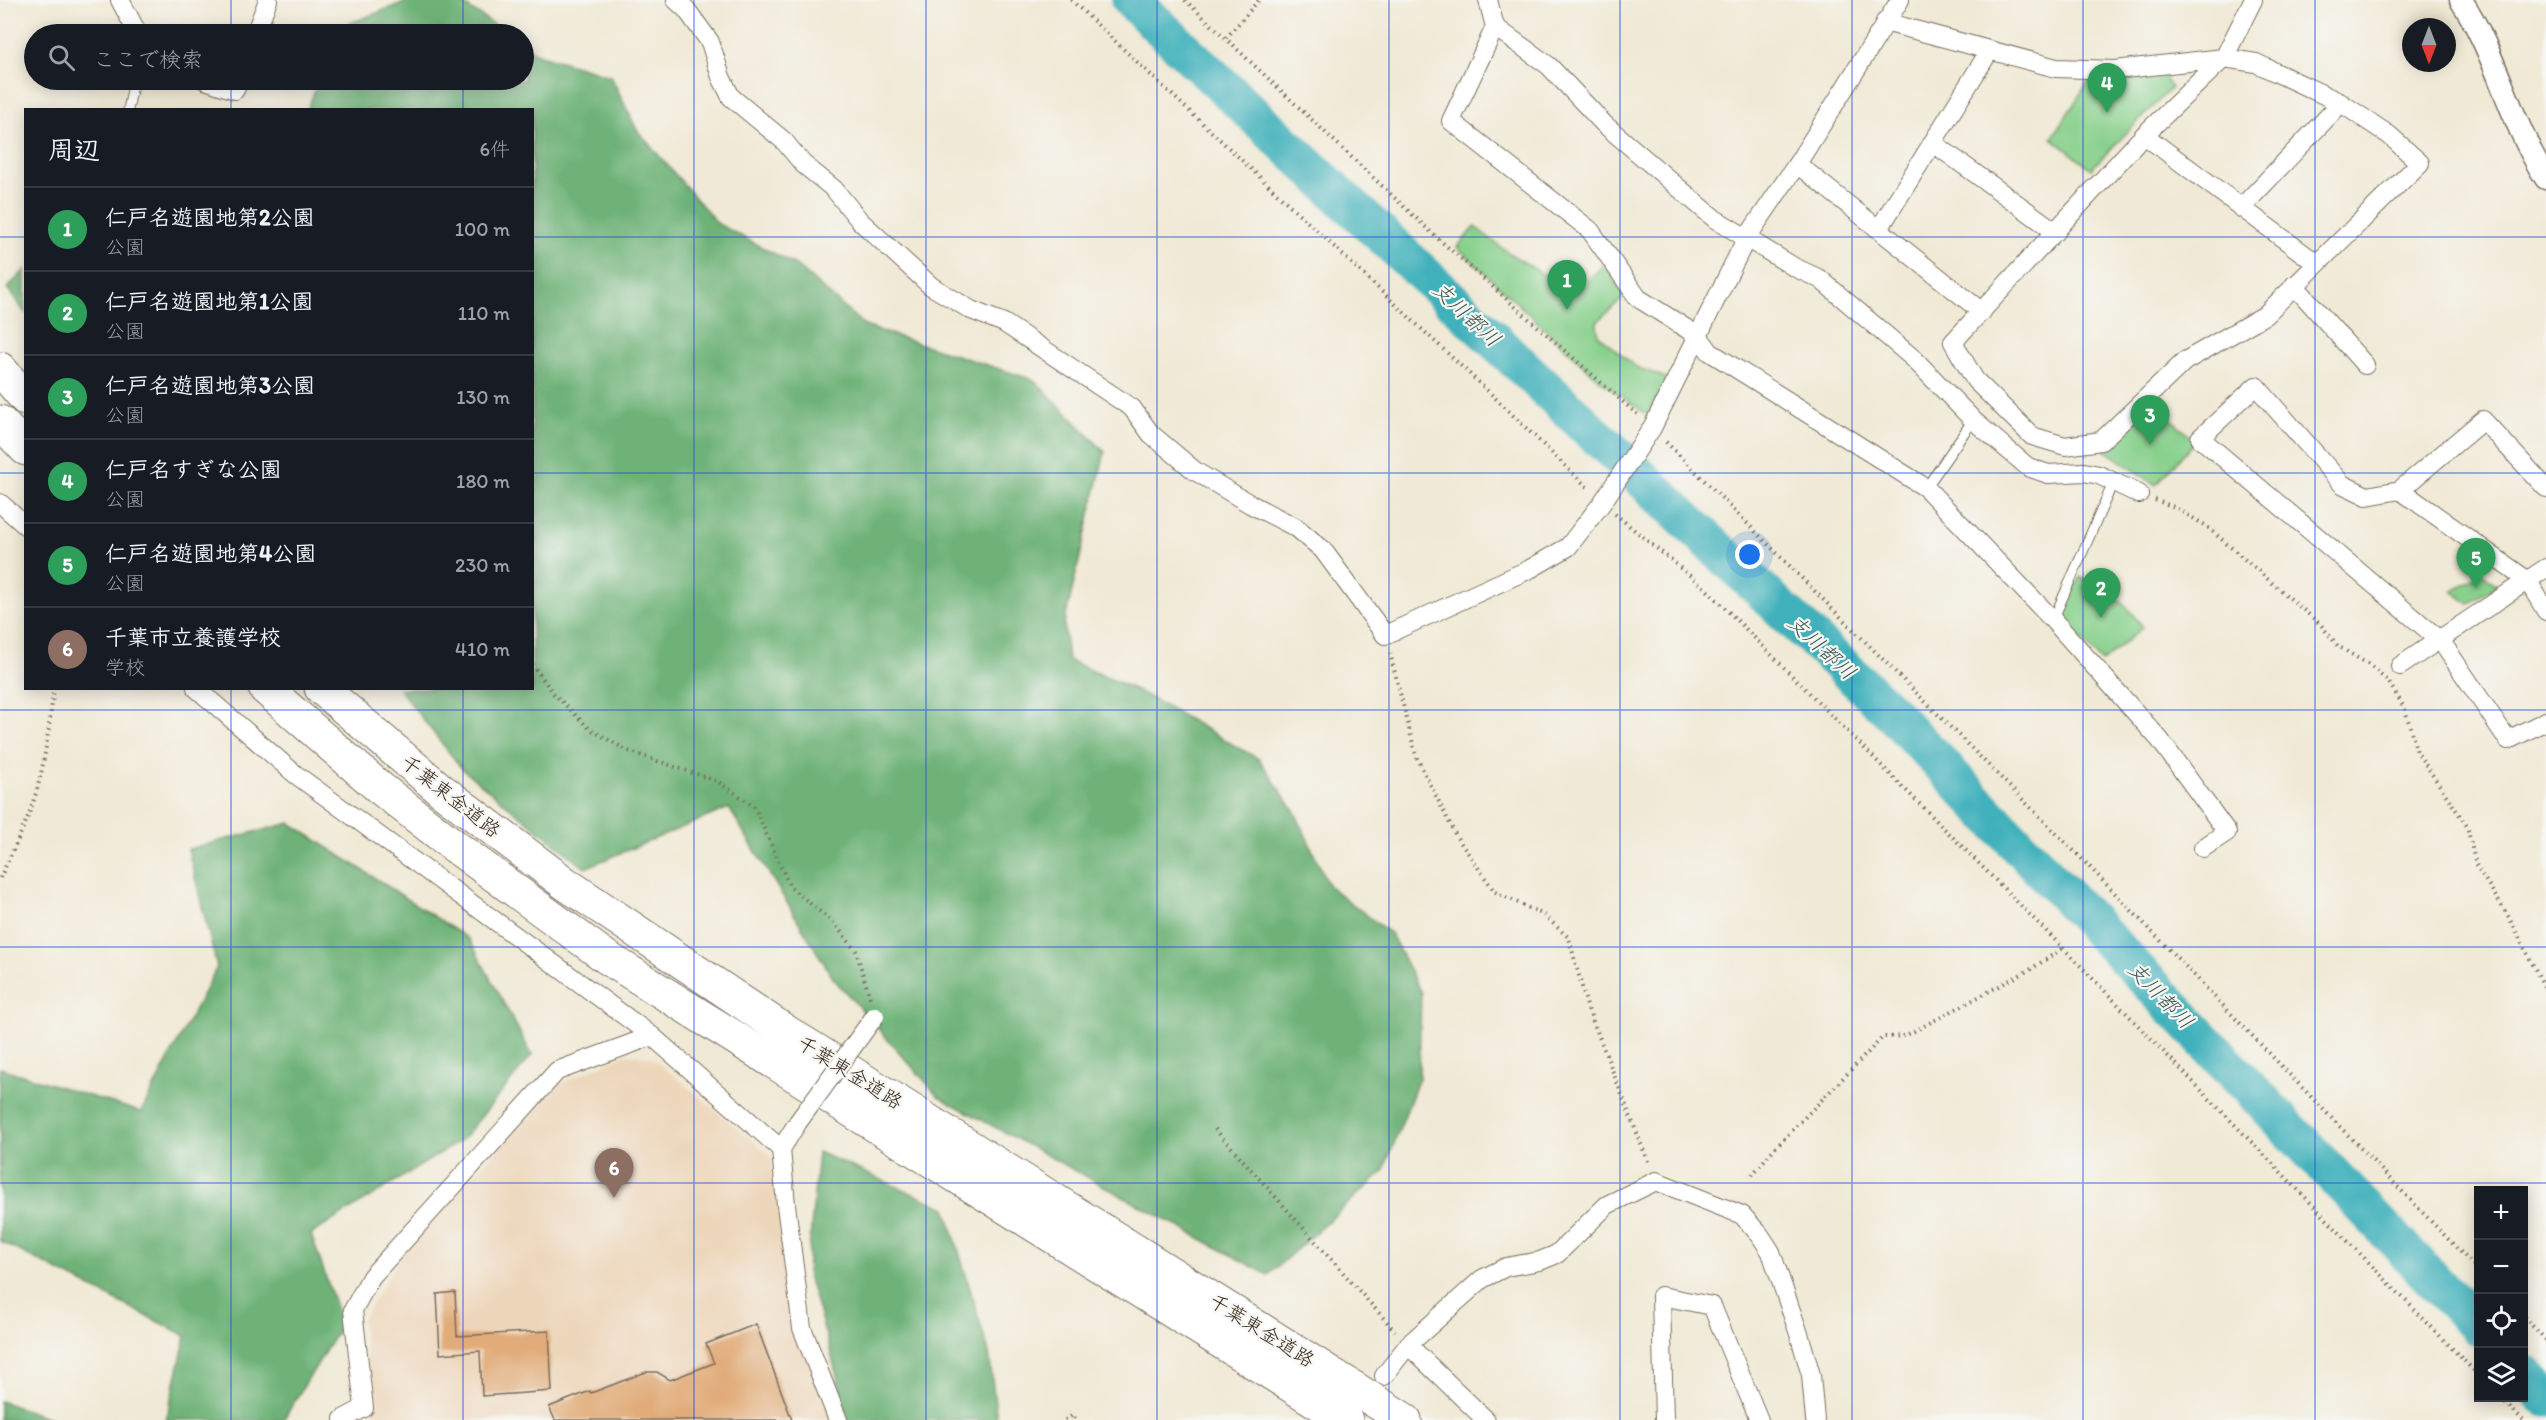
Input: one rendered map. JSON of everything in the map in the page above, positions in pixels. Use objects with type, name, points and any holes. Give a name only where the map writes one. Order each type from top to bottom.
[{"type":"highway","points":[[0,369],[24,397]]},
{"type":"highway","points":[[0,422],[24,447]]},
{"type":"highway","name":"千葉東金道路","points":[[268,690],[380,788],[485,869],[606,957],[1346,1420]]},
{"type":"highway","name":"千葉東金道路","points":[[323,690],[441,790],[586,897],[785,1031],[1405,1420]]},
{"type":"street","points":[[120,0],[133,24]]},
{"type":"street","points":[[259,24],[268,0]]},
{"type":"street","points":[[676,0],[686,9],[710,42],[721,77],[731,97],[784,141],[802,164],[834,189],[860,221],[931,286],[972,310],[1004,323],[1132,408],[1151,434],[1195,471],[1250,504],[1297,528],[1323,550],[1385,635],[1550,559],[1568,547],[1602,503],[1652,428],[1746,239],[1797,164],[1900,0]]},
{"type":"street","points":[[1488,0],[1495,27],[1451,121],[1590,230],[1638,298],[1698,336],[1710,352],[1926,488],[2053,620],[2160,740],[2227,832],[2203,848]]},
{"type":"street","points":[[1885,22],[2056,68],[2115,70],[2224,58],[2256,63],[2341,104],[2389,135],[2420,163],[2265,315],[2185,362],[2101,441],[2065,446],[2032,436],[1975,380],[1953,342],[2144,135],[2224,58],[2253,0]]},
{"type":"street","points":[[2461,0],[2480,30],[2533,158],[2546,178]]},
{"type":"street","points":[[1495,27],[1549,66],[1604,124],[1706,211],[1746,239],[1794,267],[1820,279],[1914,359],[1973,420],[2028,467],[2048,474],[2084,472],[2098,475],[2139,494]]},
{"type":"street","points":[[1879,229],[1990,50]]},
{"type":"street","points":[[2241,208],[2341,104]]},
{"type":"street","points":[[2144,135],[2316,263]]},
{"type":"street","points":[[1932,142],[2056,232]]},
{"type":"street","points":[[1797,164],[1982,312]]},
{"type":"street","points":[[2294,285],[2365,365]]},
{"type":"street","points":[[2546,488],[2483,420],[2400,490],[2367,496],[2342,484],[2256,386],[2200,438],[2441,641],[2508,740],[2546,721]]},
{"type":"street","points":[[2400,490],[2528,581],[2546,610]]},
{"type":"street","points":[[0,503],[24,524]]},
{"type":"street","points":[[2400,666],[2441,641],[2546,568]]},
{"type":"street","points":[[198,690],[296,774],[652,1036],[781,1149]]},
{"type":"street","points":[[838,1420],[802,1328],[781,1149],[874,1016]]},
{"type":"street","points":[[340,1419],[364,1408],[353,1310],[371,1276],[557,1071],[652,1036]]},
{"type":"street","points":[[1384,1376],[1408,1346],[1482,1279],[1506,1267],[1557,1254],[1607,1205],[1656,1181],[1742,1215],[1760,1235],[1771,1252],[1800,1337],[1811,1375],[1815,1420]]},
{"type":"street","points":[[1664,1420],[1661,1296],[1712,1306],[1759,1420]]},
{"type":"street","points":[[1408,1346],[1486,1420]]},
{"type":"lane","points":[[128,108],[132,90]]},
{"type":"lane","points":[[1926,488],[1973,420]]},
{"type":"lane","points":[[2053,620],[2113,483]]},
{"type":"path","points":[[1071,0],[1491,394],[1602,503],[1706,588],[2063,948],[2474,1371]]},
{"type":"path","points":[[1185,0],[1434,235],[1652,428],[2078,855],[2474,1266]]},
{"type":"path","points":[[1226,38],[1259,0]]},
{"type":"path","points":[[2139,494],[2174,507],[2205,525],[2321,625],[2338,646],[2369,665],[2388,681],[2405,709],[2417,752],[2467,826],[2476,865],[2508,916],[2546,990]]},
{"type":"path","points":[[1385,635],[1416,756],[1456,836],[1495,892],[1544,915],[1569,938],[1587,1006],[1656,1181]]},
{"type":"path","points":[[534,667],[554,694],[590,729],[628,751],[717,782],[754,806],[790,887],[835,924],[856,951],[874,1016]]},
{"type":"path","points":[[0,878],[24,828],[36,793],[44,762],[54,690]]},
{"type":"path","points":[[1752,1175],[1773,1150],[1883,1037],[1905,1036],[2031,969],[2063,948]]},
{"type":"path","points":[[1215,1129],[1408,1346]]},
{"type":"path","points":[[2528,1322],[2546,1340]]},
{"type":"path","points":[[2505,1402],[2523,1420]]},
{"type":"path","points":[[1065,1420],[1073,1415],[1076,1420]]},
{"type":"shaded area","points":[[626,1054],[651,1057],[771,1156],[798,1332],[833,1420],[373,1420],[362,1320],[412,1239],[560,1084]]},
{"type":"green space","points":[[410,0],[457,0],[493,24],[348,24]]},
{"type":"green space","points":[[534,52],[611,76],[637,130],[718,224],[796,265],[865,326],[1034,380],[1105,452],[1064,624],[1068,660],[1138,691],[1259,759],[1295,812],[1329,886],[1391,934],[1421,993],[1419,1078],[1383,1172],[1268,1275],[939,1097],[833,978],[729,808],[585,868],[462,769],[400,690],[534,690],[534,108],[308,108],[315,90],[534,90]]},
{"type":"green space","points":[[2162,71],[2171,88],[2091,169],[2052,138],[2090,79]]},
{"type":"green space","points":[[1475,227],[1509,253],[1575,294],[1605,263],[1624,297],[1597,322],[1598,335],[1636,367],[1669,379],[1647,415],[1597,378],[1457,247]]},
{"type":"green space","points":[[24,271],[24,312],[7,288]]},
{"type":"green space","points":[[2155,403],[2195,441],[2156,485],[2104,450]]},
{"type":"green space","points":[[2482,573],[2497,585],[2469,604],[2453,591]]},
{"type":"green space","points":[[2080,577],[2124,604],[2143,627],[2102,662],[2067,624],[2064,612]]},
{"type":"green space","points":[[290,823],[469,939],[532,1055],[463,1139],[311,1234],[342,1324],[283,1420],[166,1420],[186,1336],[0,1241],[0,1068],[141,1112],[217,967],[188,849]]},
{"type":"green space","points":[[818,1152],[946,1208],[989,1353],[997,1420],[848,1420],[807,1272]]},
{"type":"green space","points":[[0,1401],[55,1420],[0,1420]]},
{"type":"building","points":[[455,1292],[457,1336],[549,1331],[552,1391],[482,1396],[480,1351],[440,1354],[437,1294]]},
{"type":"building","points":[[756,1324],[792,1420],[555,1420],[549,1407],[646,1372],[657,1372],[670,1380],[714,1363],[706,1344]]},
{"type":"waterway","name":"支川都川","points":[[1131,0],[1888,709],[2474,1323]]},
{"type":"waterway","name":"支川都川","points":[[2528,1378],[2546,1398]]},
{"type":"place","name":"仁戸名すぎな公園","points":[[2107,113]]},
{"type":"place","name":"仁戸名遊園地第2公園","points":[[1567,310]]},
{"type":"place","name":"仁戸名遊園地第3公園","points":[[2150,445]]},
{"type":"place","name":"仁戸名遊園地第4公園","points":[[2476,588]]},
{"type":"place","name":"仁戸名遊園地第1公園","points":[[2101,618]]},
{"type":"place","name":"千葉市立養護学校","points":[[614,1198]]}]
